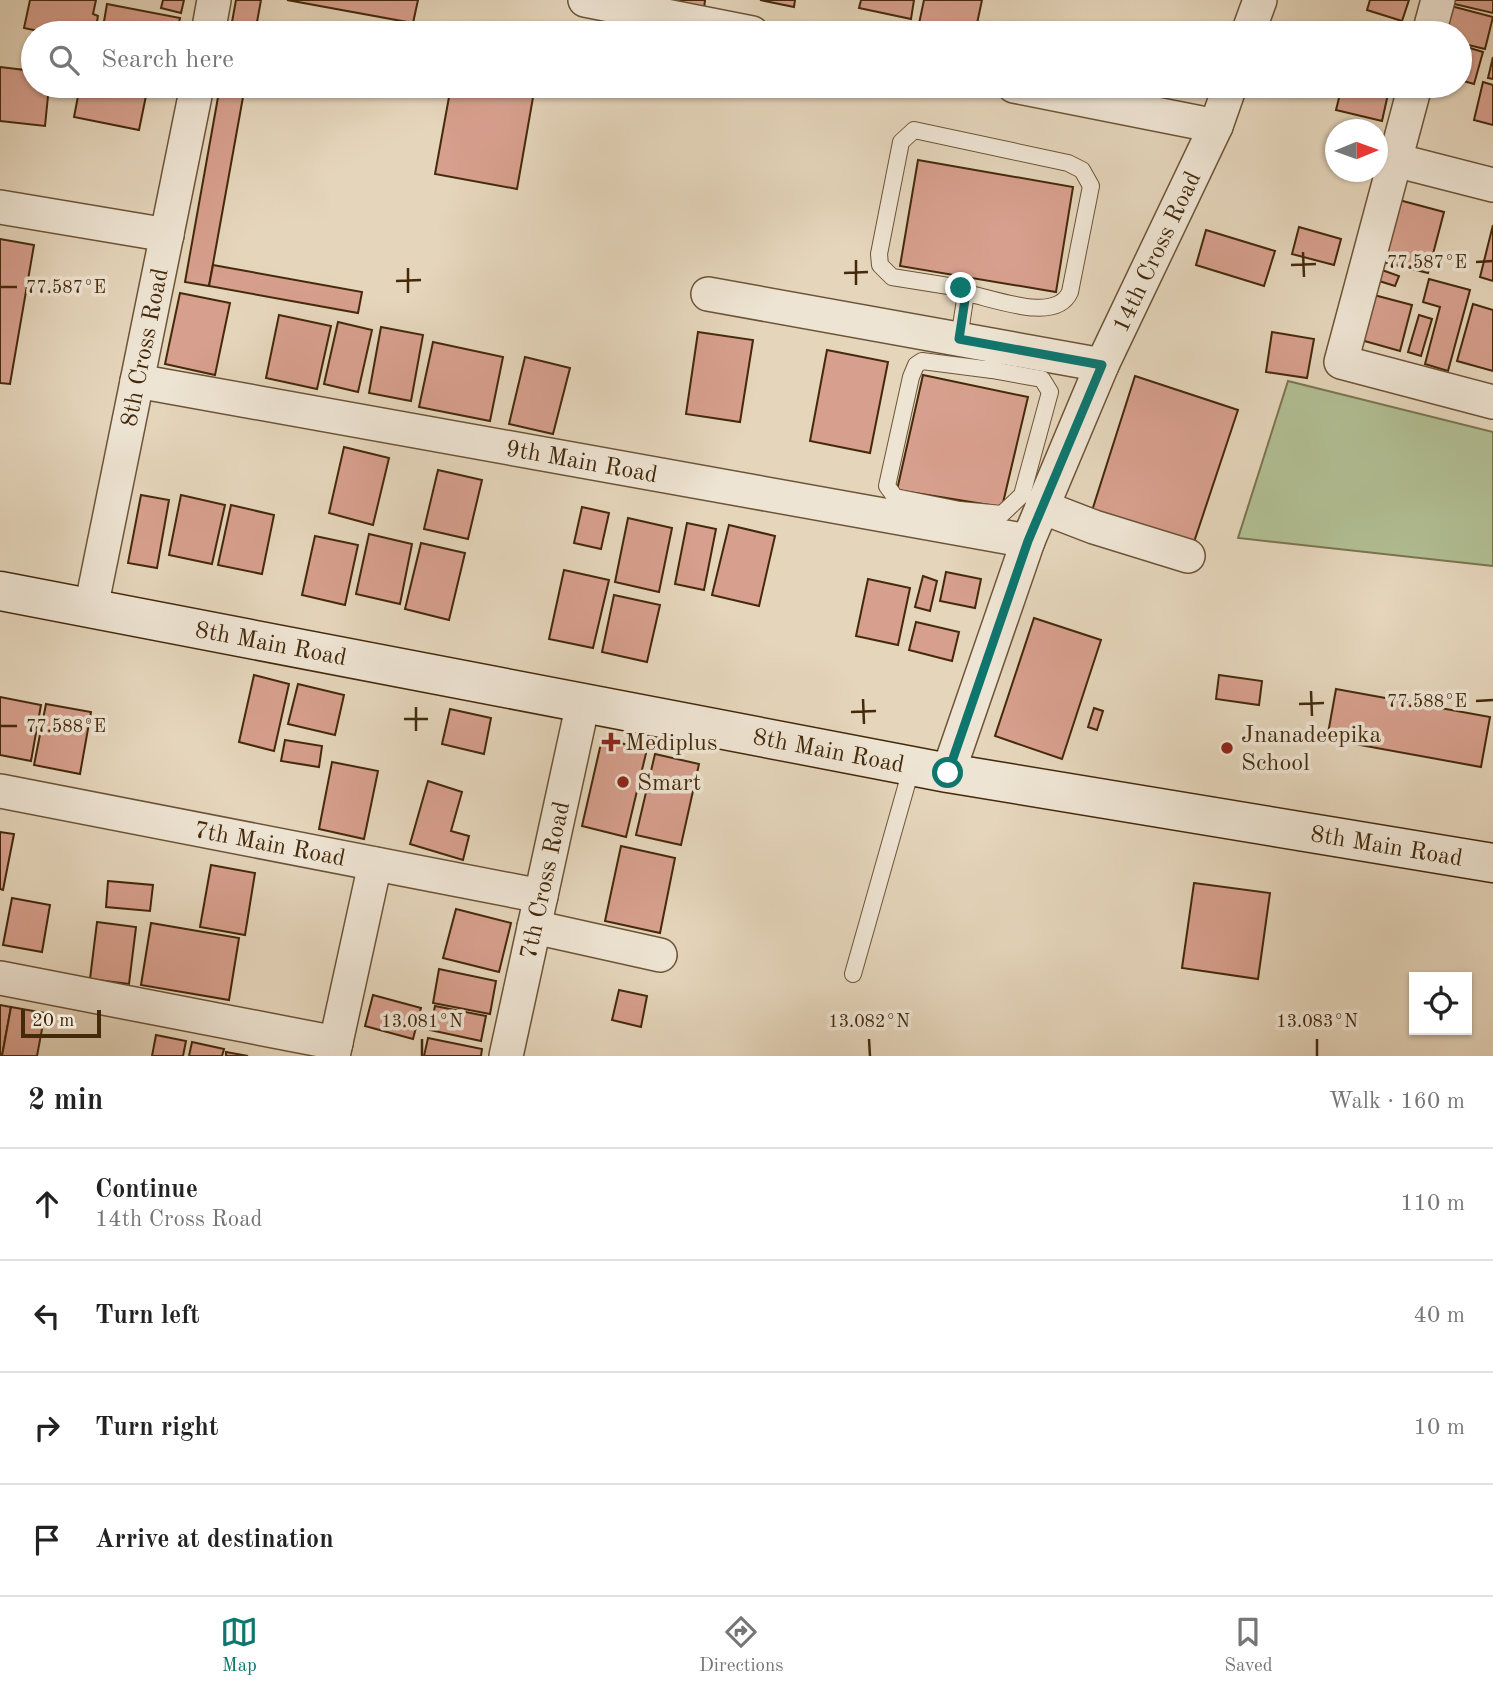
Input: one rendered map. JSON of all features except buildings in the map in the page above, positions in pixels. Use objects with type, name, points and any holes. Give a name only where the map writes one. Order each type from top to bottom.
[{"type":"street","points":[[210,21],[214,0]]},
{"type":"street","points":[[585,0],[691,21]]},
{"type":"street","points":[[1252,21],[1260,0]]},
{"type":"street","points":[[1432,21],[1438,0]]},
{"type":"street","name":"8th Cross Road","points":[[91,608],[195,98]]},
{"type":"street","points":[[1075,98],[1216,126]]},
{"type":"street","name":"14th Cross Road","points":[[930,769],[1102,365],[1216,126],[1226,98]]},
{"type":"street","points":[[1412,98],[1341,362],[1493,402]]},
{"type":"street","points":[[1395,160],[1493,185]]},
{"type":"street","points":[[0,206],[167,235]]},
{"type":"street","points":[[708,294],[959,339],[994,358],[1102,365]]},
{"type":"street","name":"9th Main Road","points":[[137,381],[959,519],[1028,541]]},
{"type":"street","points":[[1042,507],[1094,527],[1188,556]]},
{"type":"street","name":"8th Main Road","points":[[0,591],[930,769],[1493,863]]},
{"type":"street","name":"7th Cross Road","points":[[506,1056],[583,703]]},
{"type":"street","name":"7th Main Road","points":[[0,792],[375,864],[538,911],[660,955]]},
{"type":"street","points":[[0,978],[334,1050],[375,864]]},
{"type":"lane","points":[[914,130],[1068,163],[1082,170],[1091,186],[1070,292],[1063,304],[1047,310],[966,293],[961,288],[892,277],[880,265],[879,254],[901,142],[914,130]]},
{"type":"lane","points":[[959,339],[966,293]]},
{"type":"lane","points":[[994,358],[1042,379],[1050,392],[1018,501],[1002,514],[959,519],[895,498],[887,486],[916,365],[922,361],[994,358]]},
{"type":"lane","points":[[853,974],[930,769]]},
{"type":"green space","points":[[1288,381],[1493,432],[1493,566],[1238,538]]},
{"type":"place","name":"Mediplus","points":[[611,742]]},
{"type":"place","name":"Jnanadeepika School","points":[[1227,748]]},
{"type":"place","name":"Smart","points":[[623,782]]},
{"type":"route","points":[[948,773],[1028,541],[1102,365],[959,339],[966,293],[961,288]]}]
